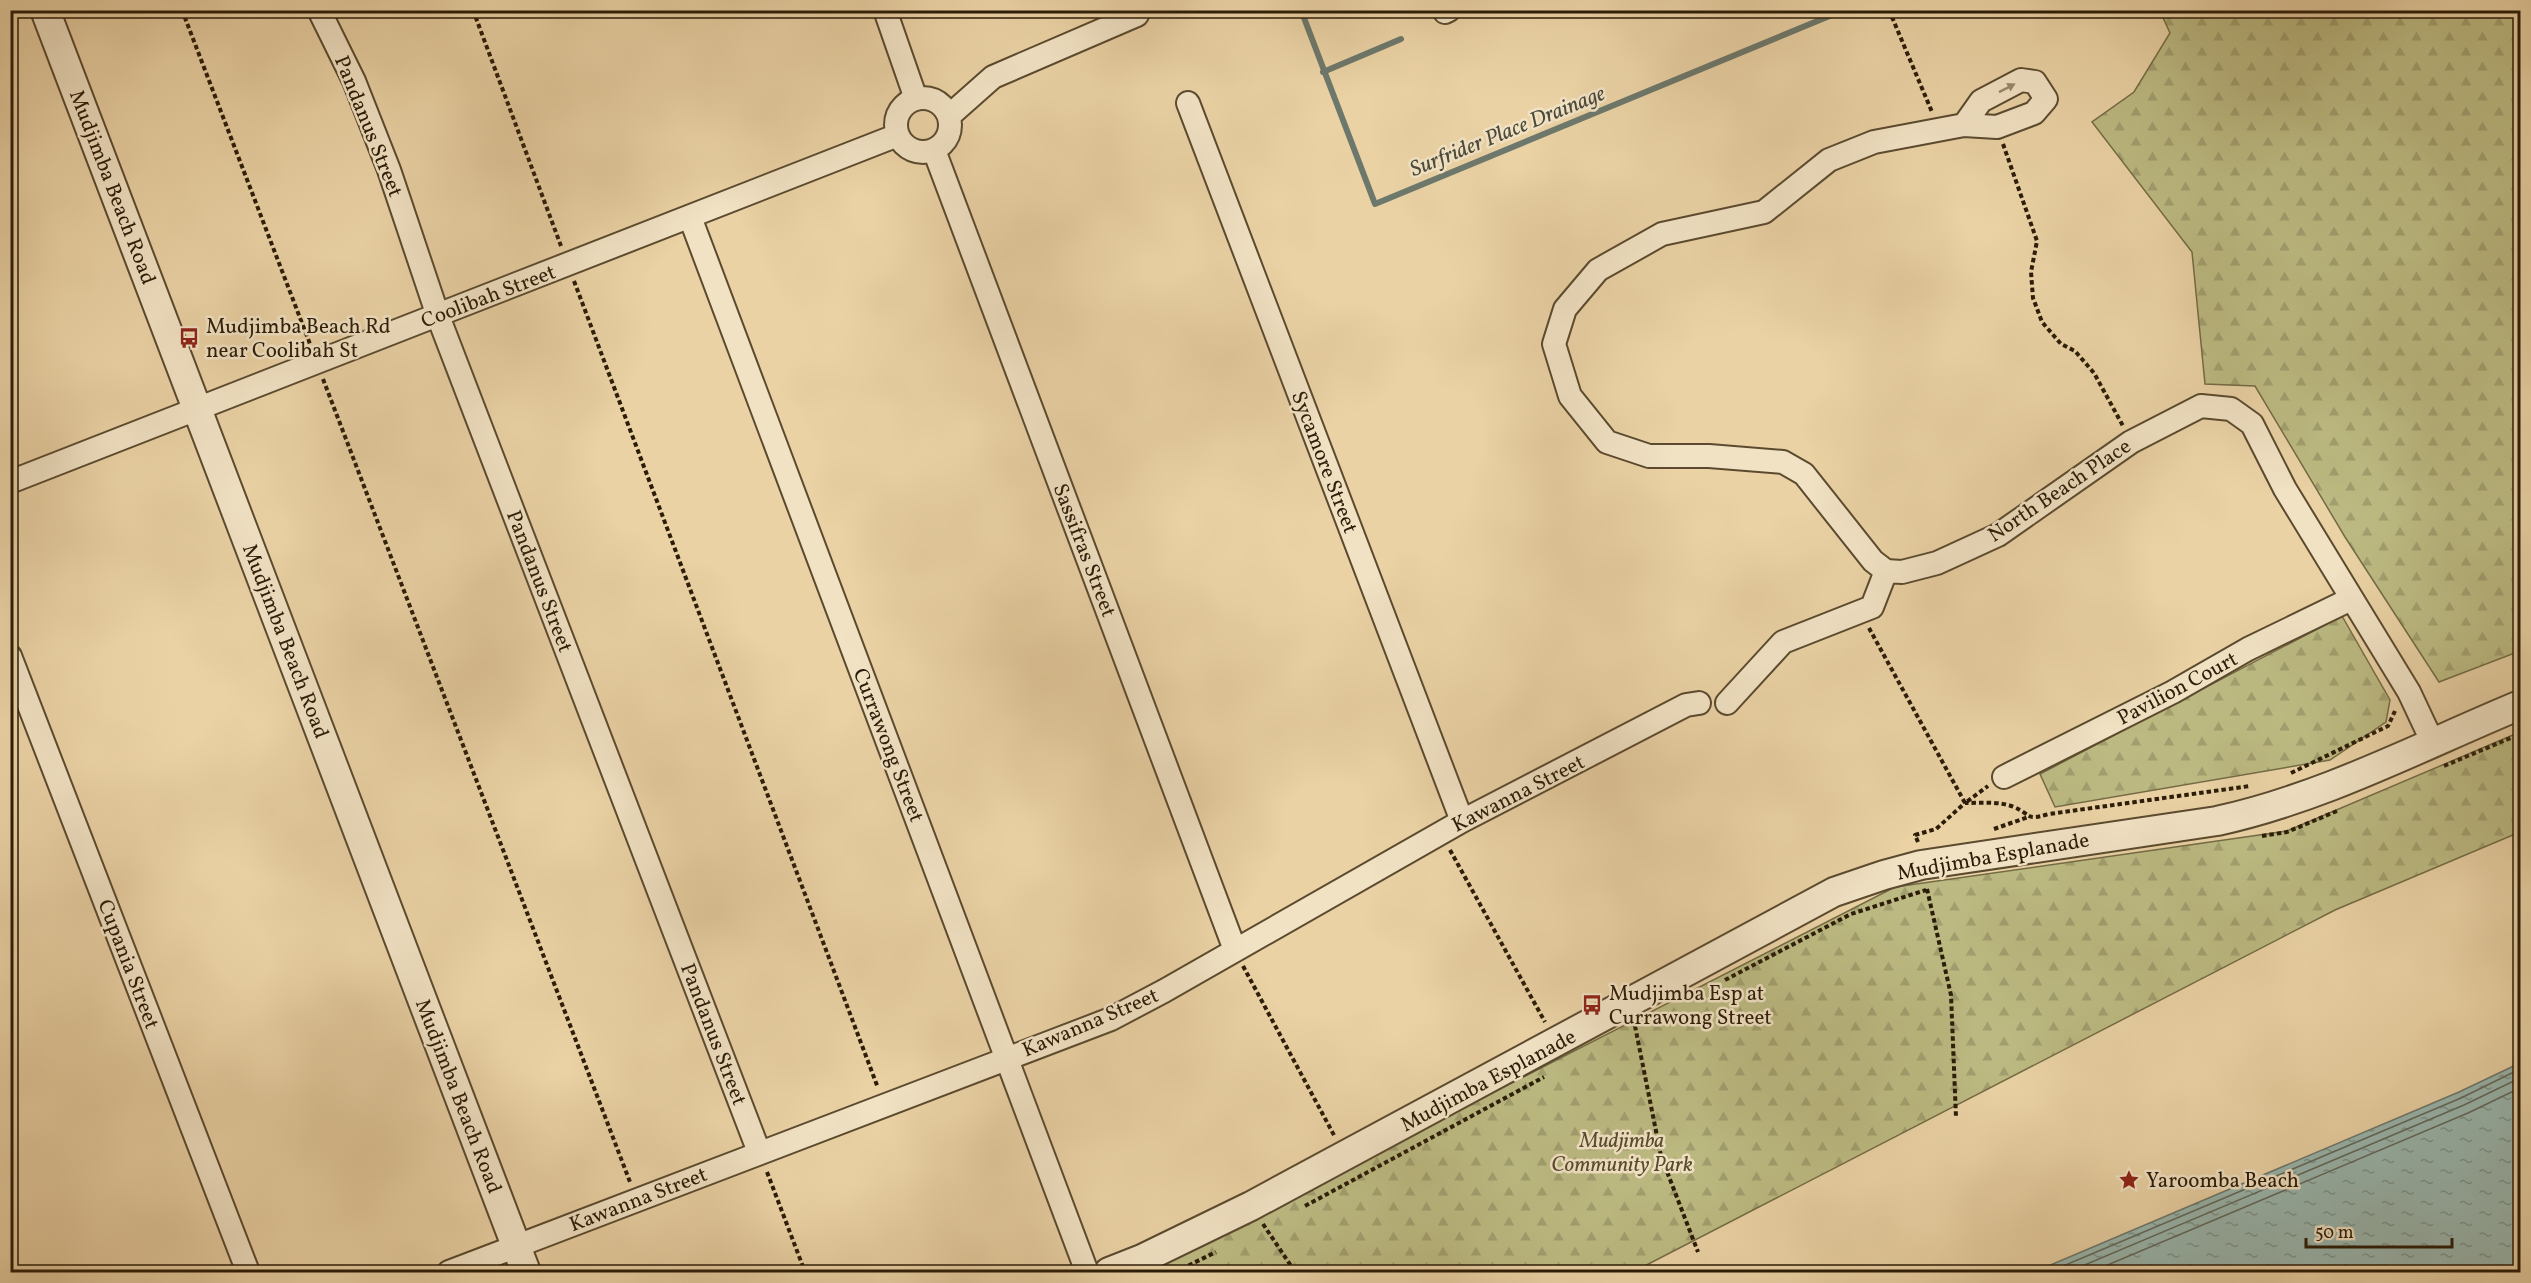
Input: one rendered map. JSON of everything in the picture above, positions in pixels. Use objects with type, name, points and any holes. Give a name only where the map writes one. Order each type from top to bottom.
[{"type":"street","name":"Mudjimba Beach Road","points":[[45,10],[521,1260]]},
{"type":"street","name":"Pandanus Street","points":[[319,10],[354,81],[389,170],[438,316],[759,1152]]},
{"type":"street","points":[[885,10],[916,99]]},
{"type":"street","points":[[949,116],[993,77],[1137,15],[1136,10]]},
{"type":"street","points":[[1726,703],[1784,642],[1872,608],[1886,571],[1873,561],[1804,474],[1783,462],[1709,456],[1649,456],[1607,442],[1570,396],[1554,345],[1565,309],[1598,270],[1662,234],[1764,212],[1829,160],[1874,142],[1955,127],[1996,127],[2034,113],[2046,99],[2035,82],[2021,80],[1981,100],[1955,127]]},
{"type":"street","points":[[916,99],[934,100],[949,116],[949,134],[944,143],[934,150],[916,152],[908,147],[898,135],[897,117],[902,108],[916,99]]},
{"type":"street","name":"Sycamore Street","points":[[1188,103],[1462,821]]},
{"type":"street","name":"Coolibah Street","points":[[10,482],[898,135]]},
{"type":"street","name":"Sassifras Street","points":[[934,150],[1235,950]]},
{"type":"street","name":"Currawong Street","points":[[690,217],[1087,1272]]},
{"type":"street","name":"North Beach Place","points":[[1886,571],[1902,572],[1937,562],[1998,535],[2131,442],[2201,406],[2230,408],[2252,424],[2285,489],[2409,692],[2432,741]]},
{"type":"street","name":"Pavilion Court","points":[[2004,777],[2173,692],[2248,649],[2351,599]]},
{"type":"street","name":"Cupania Street","points":[[10,656],[248,1272]]},
{"type":"street","name":"Kawanna Street","points":[[449,1272],[521,1260],[637,1200],[1111,1018],[1164,992],[1462,821],[1686,705],[1699,704]]},
{"type":"street","name":"Mudjimba Esplanade","points":[[1108,1272],[1257,1222],[1345,1156],[1556,1043],[1633,1022],[1834,892],[1884,874],[2217,821],[2247,814],[2306,795],[2520,705]]},
{"type":"path","points":[[182,10],[637,1200]]},
{"type":"path","points":[[473,10],[884,1104]]},
{"type":"path","points":[[1889,10],[1934,116],[1955,127]]},
{"type":"path","points":[[1996,127],[2037,241],[2031,272],[2033,298],[2042,322],[2061,344],[2075,351],[2094,373],[2131,442]]},
{"type":"path","points":[[1867,625],[1965,804]]},
{"type":"path","points":[[2289,774],[2388,726],[2396,714],[2395,706]]},
{"type":"path","points":[[2436,769],[2520,734]]},
{"type":"path","points":[[1956,1117],[1951,995],[1916,835],[1936,828],[1981,790],[2004,777]]},
{"type":"path","points":[[1965,804],[1996,803],[2015,807],[2028,818],[2036,818],[2049,814],[2254,786]]},
{"type":"path","points":[[2251,837],[2286,832],[2339,810]]},
{"type":"path","points":[[1441,833],[1556,1043]]},
{"type":"path","points":[[1718,984],[1851,914],[1922,867]]},
{"type":"path","points":[[1235,950],[1345,1156]]},
{"type":"path","points":[[1633,1022],[1660,1156],[1698,1252]]},
{"type":"path","points":[[1296,1211],[1553,1072]]},
{"type":"path","points":[[759,1152],[805,1272]]},
{"type":"path","points":[[1257,1222],[1275,1221]]},
{"type":"path","points":[[1257,1222],[1295,1272]]},
{"type":"path","points":[[1175,1272],[1225,1247]]},
{"type":"green space","points":[[2160,11],[2520,11],[2520,651],[2439,682],[2345,537],[2255,386],[2205,384],[2192,252],[2092,122],[2134,92],[2170,33]]},
{"type":"green space","points":[[2342,616],[2390,700],[2386,722],[2330,760],[2055,807],[2040,774]]},
{"type":"green space","name":"Mudjimba Community Park","points":[[2520,732],[2520,832],[2335,910],[1633,1272],[1142,1272],[1895,887],[2287,831]]},
{"type":"water","points":[[2520,1063],[2520,1272],[2034,1272],[2459,1092]]},
{"type":"waterway","name":"Surfrider Place Drainage","points":[[1301,10],[1375,204],[1844,10]]},
{"type":"waterway","points":[[1323,72],[1401,39]]},
{"type":"place","name":"Mudjimba Beach Rd near Coolibah St","points":[[189,338]]},
{"type":"place","name":"Mudjimba Esp at Currawong Street","points":[[1592,1005]]},
{"type":"place","name":"Yaroomba Beach","points":[[2129,1180]]}]
